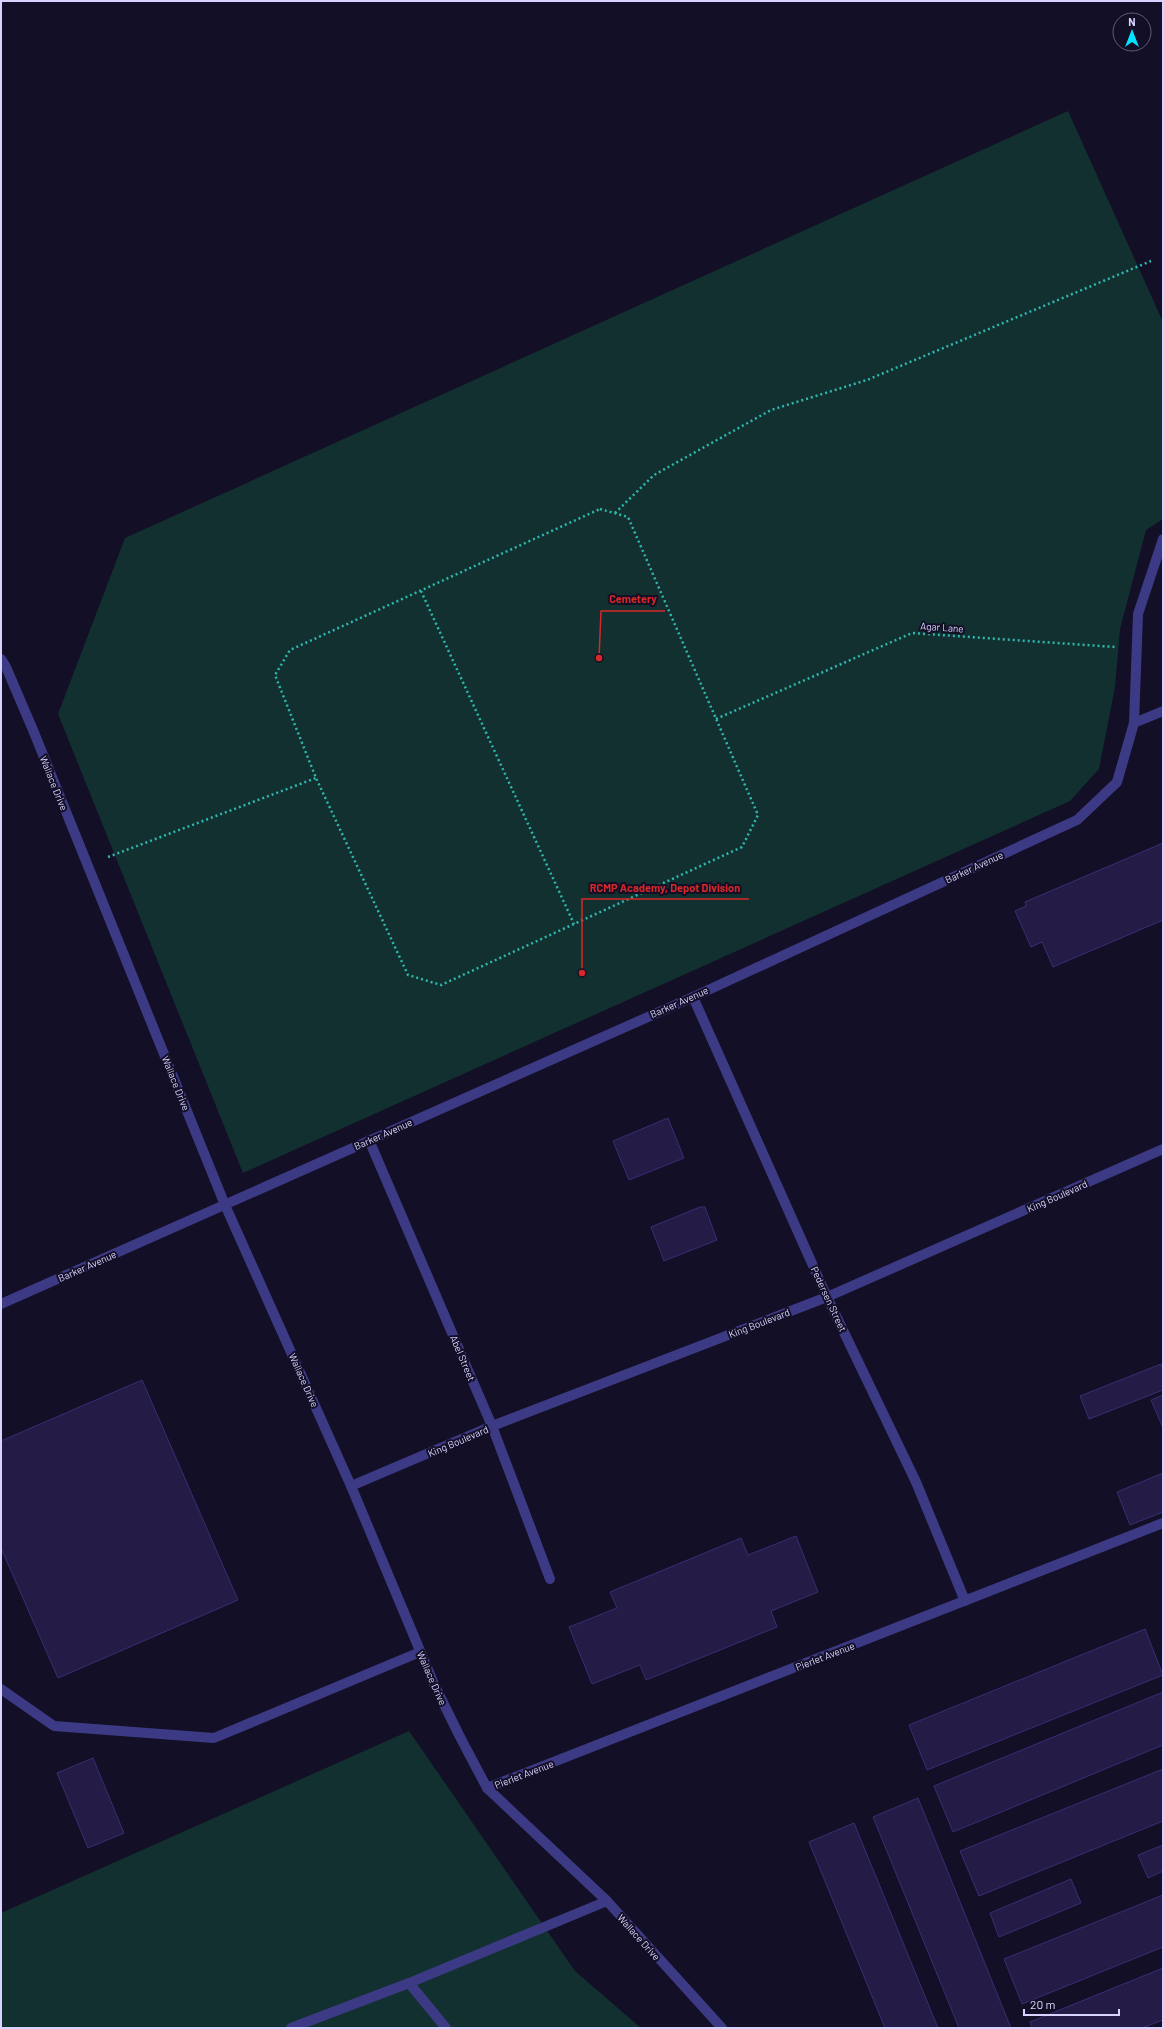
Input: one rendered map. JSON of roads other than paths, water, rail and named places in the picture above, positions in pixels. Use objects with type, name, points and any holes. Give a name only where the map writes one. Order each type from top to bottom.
[{"type":"street","name":"Barker Avenue","points":[[1,1304],[693,997],[1077,820],[1117,782],[1134,723],[1138,614],[1163,539]]},
{"type":"street","name":"Wallace Drive","points":[[1,659],[6,667],[27,716],[225,1205],[351,1486],[434,1684],[487,1788],[607,1901],[722,2028]]},
{"type":"street","points":[[1134,723],[1163,711]]},
{"type":"street","name":"Pedersen Street","points":[[693,997],[828,1297],[916,1482],[966,1601]]},
{"type":"street","name":"Abel Street","points":[[369,1140],[492,1426],[550,1579]]},
{"type":"street","name":"King Boulevard","points":[[351,1486],[492,1426],[828,1297],[1163,1149]]},
{"type":"street","name":"Pierlet Avenue","points":[[487,1788],[1163,1523]]},
{"type":"street","points":[[1,1689],[54,1726],[214,1738],[420,1652]]},
{"type":"street","points":[[291,2028],[409,1983],[607,1901]]},
{"type":"street","points":[[409,1983],[446,2028]]},
{"type":"place","name":"Cemetery","points":[[599,658]]},
{"type":"place","name":"RCMP Academy, Depot Division","points":[[582,973]]}]
